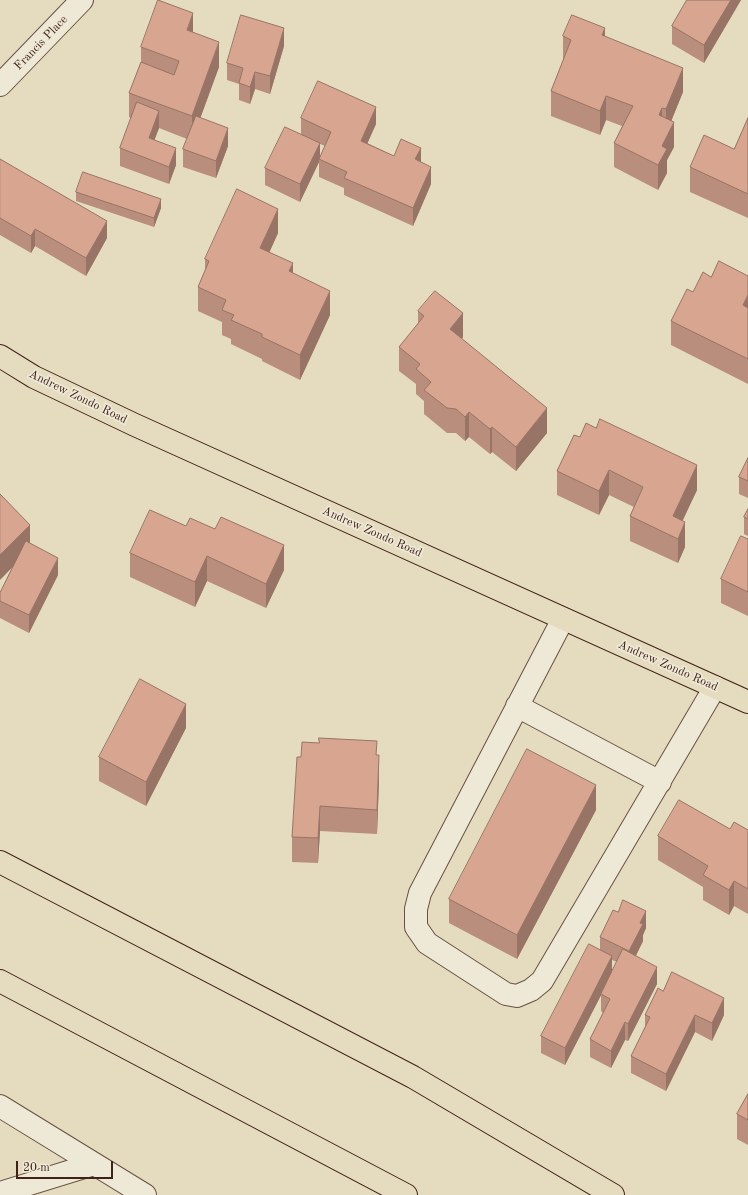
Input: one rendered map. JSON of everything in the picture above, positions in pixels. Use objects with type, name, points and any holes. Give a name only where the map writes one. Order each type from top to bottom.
[{"type":"main road","name":"Andrew Zondo Road","points":[[0,356],[34,377],[135,425],[748,702]]},
{"type":"main road","points":[[0,862],[413,1077],[613,1195]]},
{"type":"main road","points":[[0,981],[406,1195]]},
{"type":"street","name":"Francis Place","points":[[0,85],[82,0]]},
{"type":"street","points":[[563,619],[420,894],[416,909],[416,927],[427,943],[506,994],[517,996],[531,990],[542,981],[715,687]]},
{"type":"street","points":[[517,706],[660,782]]},
{"type":"street","points":[[0,1106],[145,1195]]},
{"type":"street","points":[[0,1193],[94,1164]]},
{"type":"building","points":[[158,0],[193,13],[187,30],[219,42],[192,116],[129,93],[141,62],[174,75],[179,61],[141,47]]},
{"type":"building","points":[[687,0],[731,0],[704,45],[672,26]]},
{"type":"building","points":[[241,15],[284,28],[270,76],[255,72],[250,87],[239,83],[243,68],[227,63]]},
{"type":"building","points":[[572,15],[605,28],[602,35],[683,68],[666,109],[662,108],[659,115],[674,122],[662,146],[667,149],[658,165],[614,143],[633,106],[606,96],[600,111],[551,91],[571,40],[563,36]]},
{"type":"building","points":[[318,81],[376,107],[361,141],[394,156],[401,139],[421,148],[415,159],[431,167],[413,208],[344,178],[347,172],[319,159],[331,132],[301,118]]},
{"type":"building","points":[[137,102],[159,111],[149,138],[176,148],[169,167],[120,148]]},
{"type":"building","points":[[196,116],[228,128],[216,161],[183,149]]},
{"type":"building","points":[[748,118],[748,194],[690,167],[704,135],[734,149]]},
{"type":"building","points":[[285,127],[320,143],[300,184],[265,168]]},
{"type":"building","points":[[0,159],[107,221],[86,258],[35,229],[31,236],[0,218]]},
{"type":"building","points":[[83,172],[161,199],[154,218],[76,192]]},
{"type":"building","points":[[237,189],[278,209],[260,248],[293,263],[289,271],[330,291],[300,355],[262,337],[262,334],[231,320],[234,315],[222,310],[226,300],[198,287],[209,261],[205,259]]},
{"type":"building","points":[[719,261],[748,276],[748,295],[743,305],[748,308],[748,359],[671,321],[687,289],[693,292],[703,272],[711,277]]},
{"type":"building","points":[[435,291],[463,313],[450,329],[547,408],[516,447],[492,427],[490,429],[469,412],[465,417],[456,409],[447,408],[424,390],[431,382],[416,369],[420,364],[399,347],[424,316],[418,311]]},
{"type":"building","points":[[600,419],[697,465],[673,516],[685,522],[678,539],[630,516],[643,487],[609,470],[599,491],[557,471],[574,435],[580,437],[586,423],[596,428]]},
{"type":"building","points":[[748,458],[748,481],[739,477]]},
{"type":"building","points":[[0,494],[30,525],[0,555]]},
{"type":"building","points":[[748,509],[748,519],[744,517]]},
{"type":"building","points":[[150,510],[186,526],[190,518],[215,529],[221,517],[284,545],[266,584],[207,556],[195,582],[130,553]]},
{"type":"building","points":[[741,536],[748,539],[748,592],[721,579]]},
{"type":"building","points":[[26,541],[58,558],[29,615],[0,601],[0,593]]},
{"type":"building","points":[[140,679],[186,704],[146,782],[99,757]]},
{"type":"building","points":[[319,738],[377,741],[376,755],[379,755],[377,810],[320,806],[318,838],[292,837],[297,757],[301,757],[302,742],[319,743]]},
{"type":"building","points":[[527,749],[596,785],[517,935],[449,899]]},
{"type":"building","points":[[679,800],[730,829],[734,822],[748,830],[748,889],[734,881],[729,890],[703,875],[708,866],[658,836]]},
{"type":"building","points":[[623,900],[646,911],[640,923],[643,924],[629,951],[600,937],[613,910],[618,912]]},
{"type":"building","points":[[589,944],[612,956],[565,1048],[541,1036]]},
{"type":"building","points":[[623,949],[657,967],[628,1024],[625,1022],[611,1051],[590,1039],[610,999],[601,994]]},
{"type":"building","points":[[672,972],[724,998],[712,1023],[695,1015],[666,1074],[631,1056],[650,1017],[645,1015],[658,988],[663,991]]},
{"type":"building","points":[[748,1094],[748,1120],[737,1114]]}]
